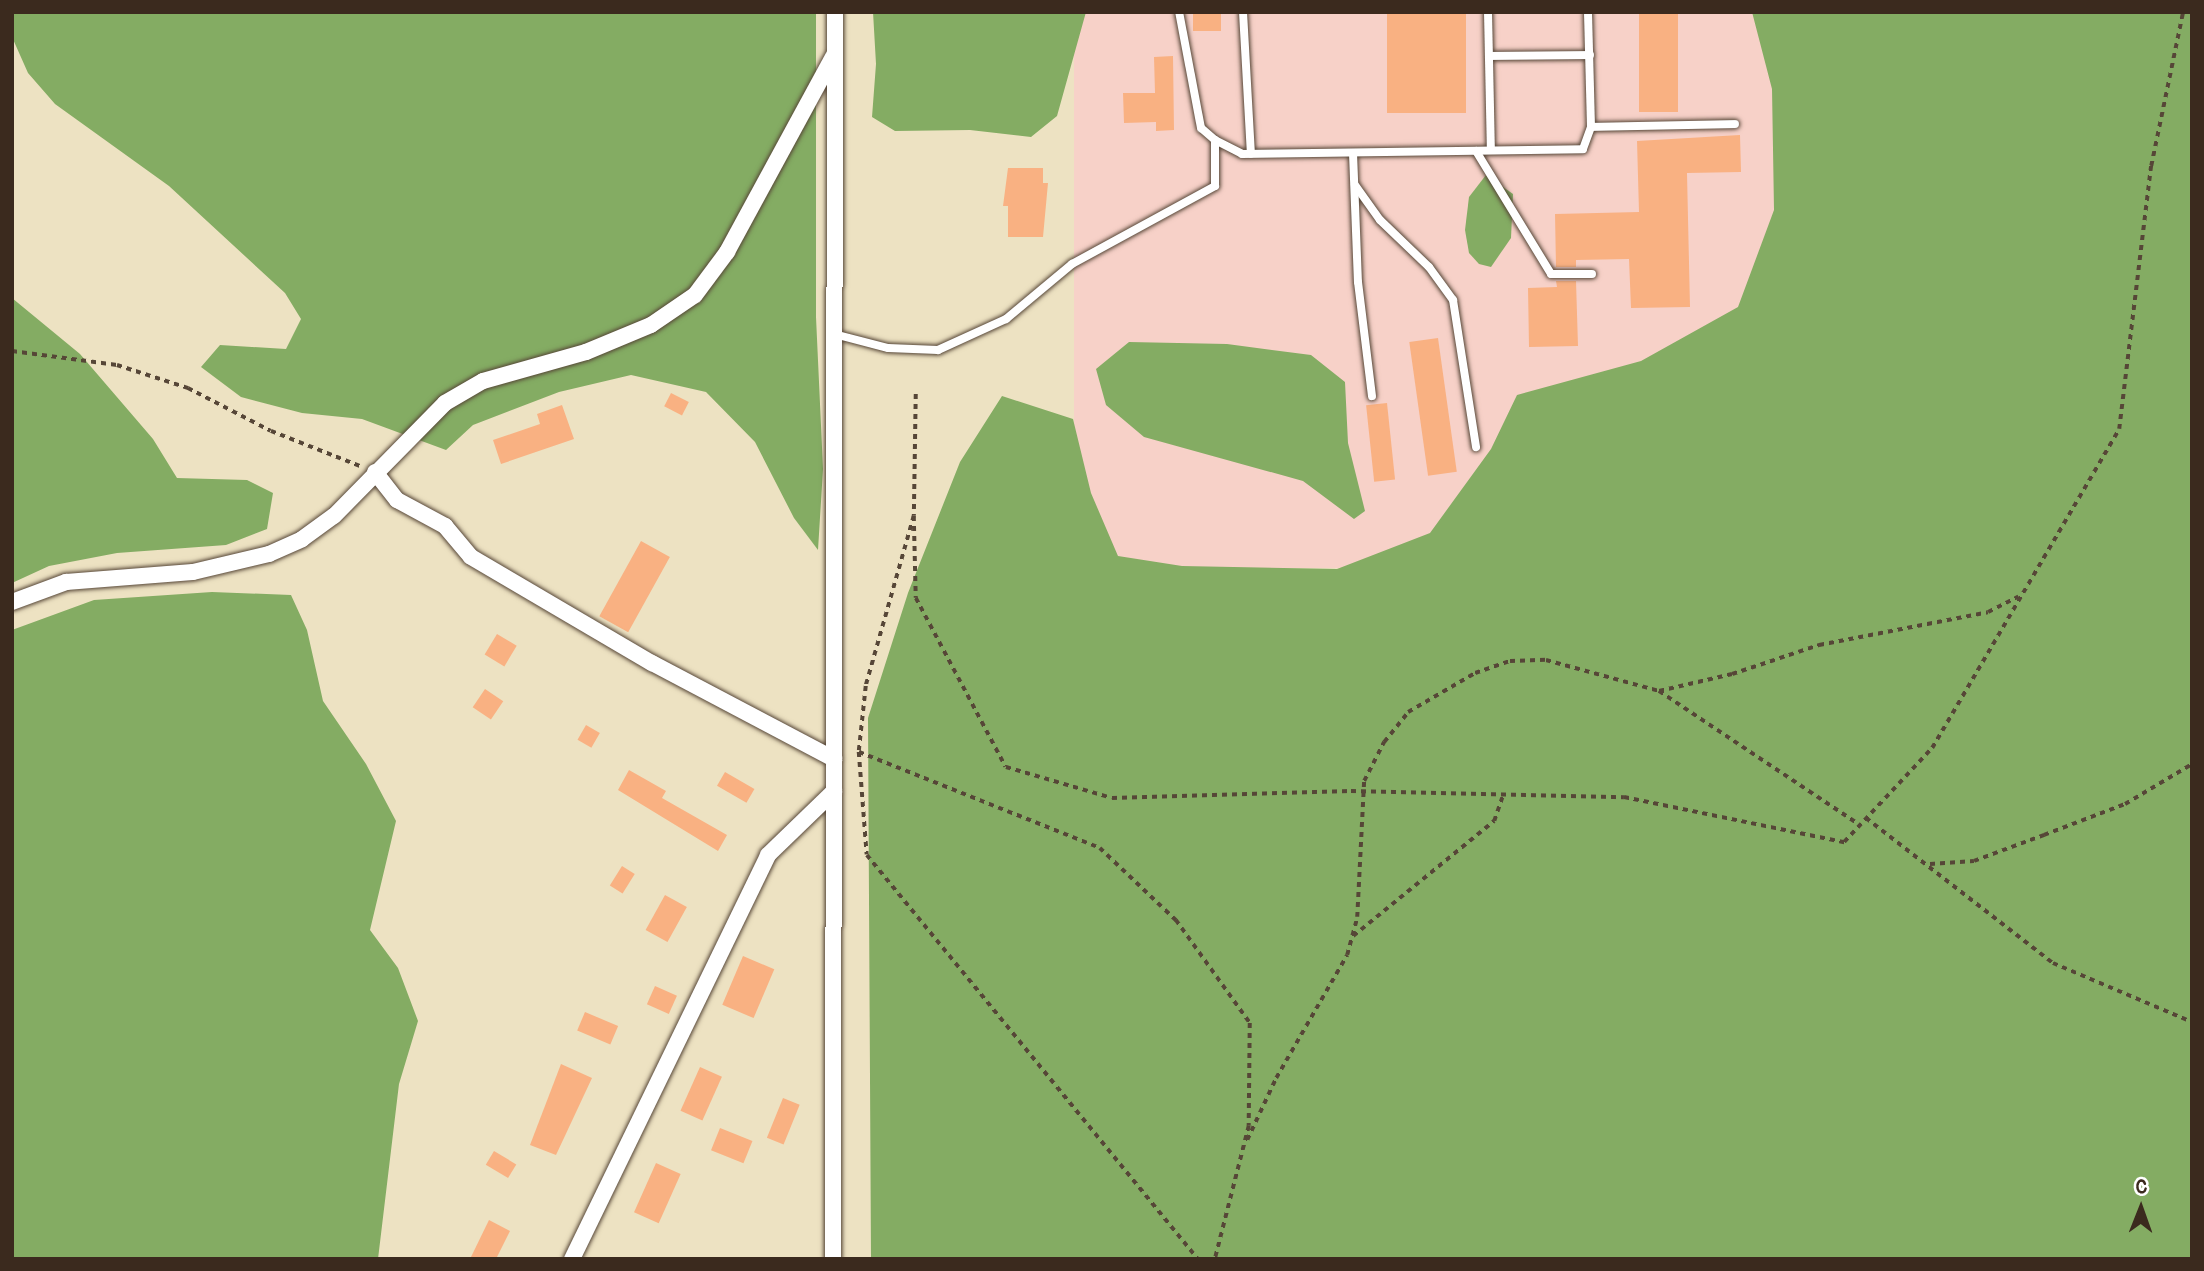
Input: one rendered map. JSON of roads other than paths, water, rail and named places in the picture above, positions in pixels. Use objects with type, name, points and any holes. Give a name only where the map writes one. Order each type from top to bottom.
[{"type":"street","points":[[833,1259],[835,12]]},
{"type":"street","points":[[12,602],[66,582],[193,572],[269,554],[302,539],[334,516],[445,403],[483,381],[586,352],[651,325],[695,295],[727,252],[835,53]]},
{"type":"street","points":[[375,472],[397,500],[445,526],[471,557],[652,663],[834,759]]},
{"type":"street","points":[[572,1259],[768,855],[834,791]]},
{"type":"lane","points":[[1179,12],[1201,128],[1215,140],[1242,154],[1583,149],[1591,127],[1588,12]]},
{"type":"lane","points":[[1242,12],[1251,154]]},
{"type":"lane","points":[[1489,12],[1491,150]]},
{"type":"lane","points":[[1489,56],[1590,55]]},
{"type":"lane","points":[[1591,127],[1735,124]]},
{"type":"lane","points":[[834,334],[888,348],[938,350],[1006,319],[1072,264],[1215,186],[1215,140]]},
{"type":"lane","points":[[1476,151],[1551,274],[1592,274]]},
{"type":"lane","points":[[1353,153],[1358,282],[1372,396]]},
{"type":"lane","points":[[1354,185],[1380,220],[1429,267],[1453,300],[1476,447]]}]
